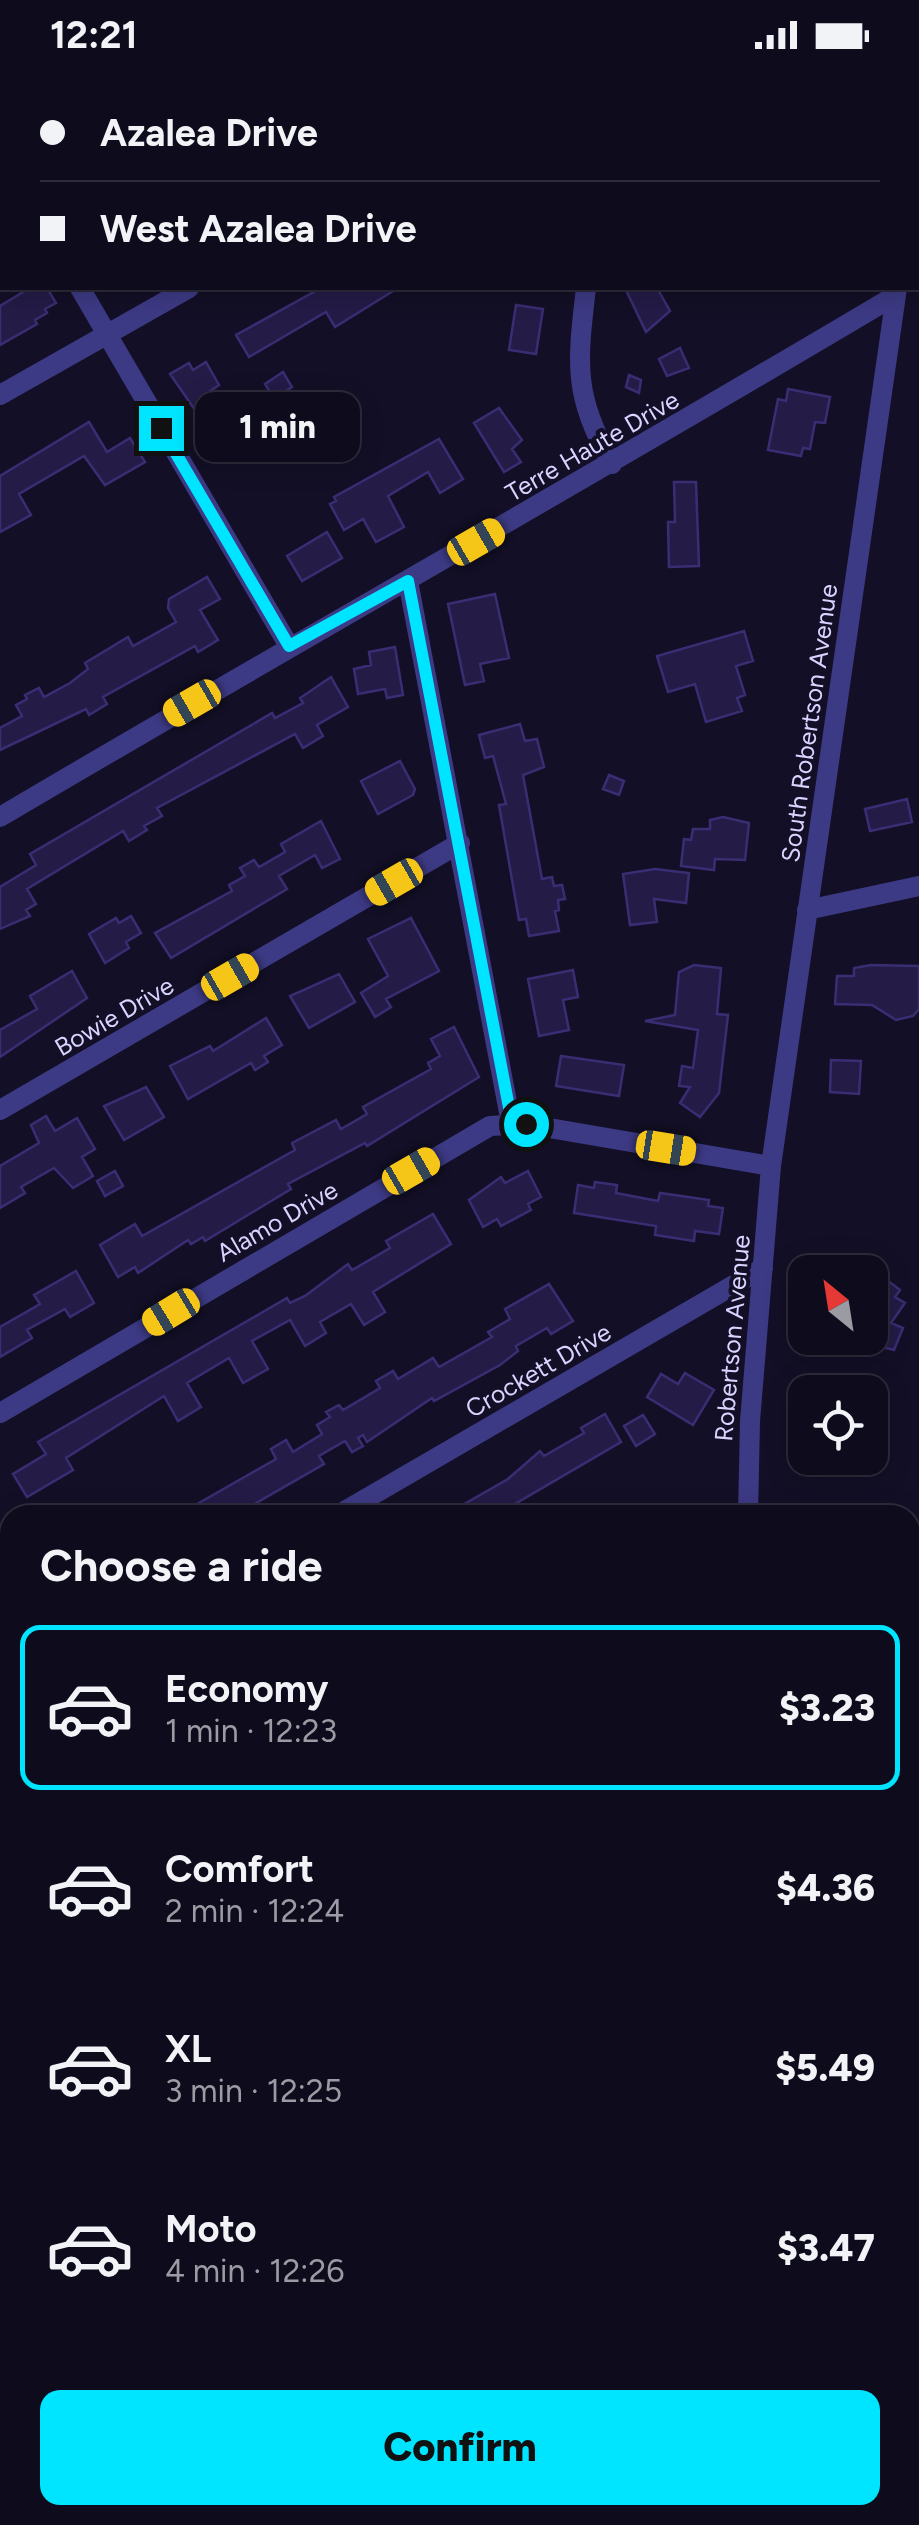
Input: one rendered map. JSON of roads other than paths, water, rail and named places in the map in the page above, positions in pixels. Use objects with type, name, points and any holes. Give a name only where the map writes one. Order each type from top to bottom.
[{"type":"street","points":[[81,290],[289,646]]},
{"type":"street","points":[[0,394],[185,290]]},
{"type":"street","points":[[586,290],[576,350],[582,398],[592,428],[612,464]]},
{"type":"street","name":"Terre Haute Drive","points":[[0,817],[289,646],[612,464],[896,291]]},
{"type":"street","name":"South Robertson Avenue","points":[[771,1166],[896,291]]},
{"type":"street","points":[[408,581],[512,1123]]},
{"type":"street","name":"Bowie Drive","points":[[0,1110],[460,844]]},
{"type":"street","points":[[807,910],[919,886]]},
{"type":"street","name":"Alamo Drive","points":[[0,1413],[480,1131],[512,1123],[771,1166]]},
{"type":"street","name":"Robertson Avenue","points":[[749,1505],[771,1166]]},
{"type":"street","name":"Crockett Drive","points":[[355,1505],[763,1268]]}]
